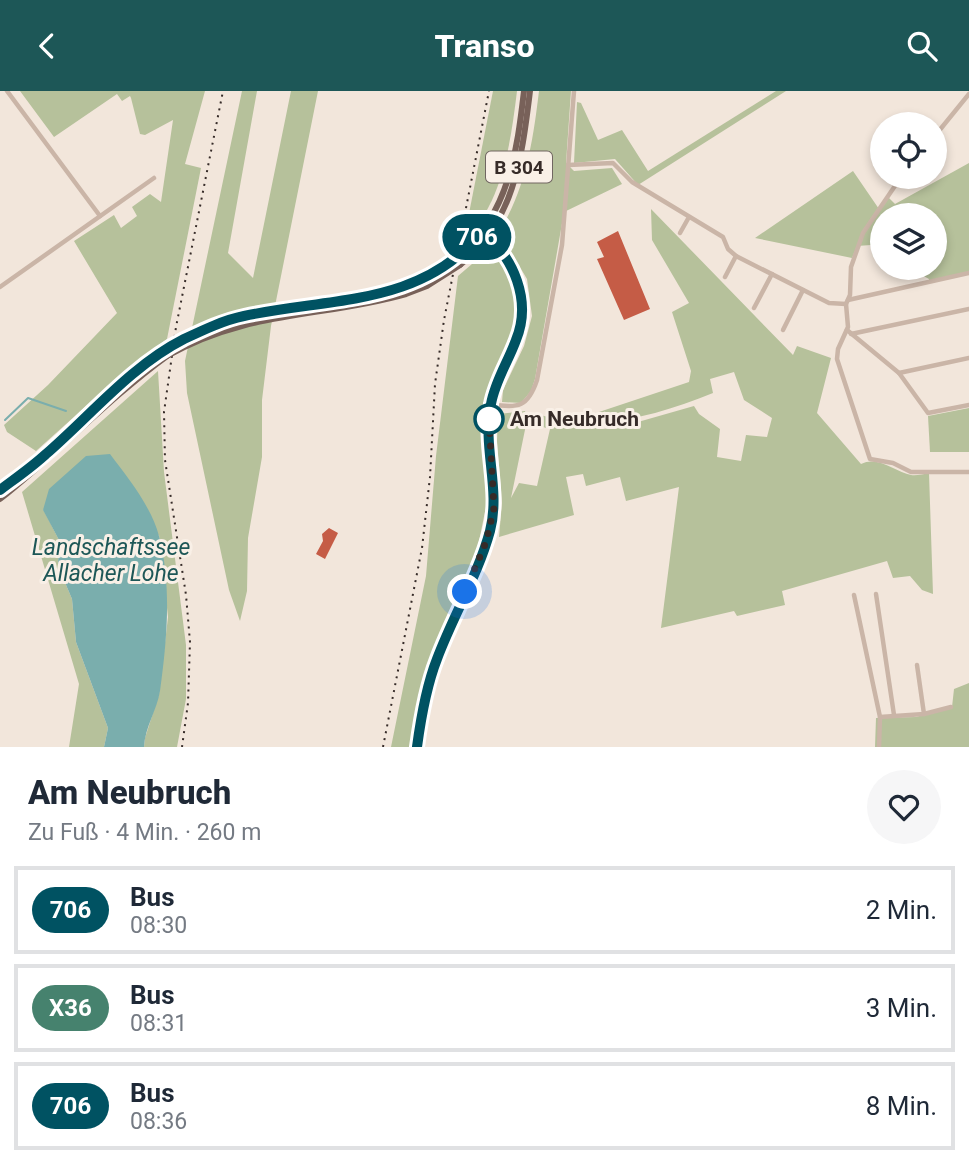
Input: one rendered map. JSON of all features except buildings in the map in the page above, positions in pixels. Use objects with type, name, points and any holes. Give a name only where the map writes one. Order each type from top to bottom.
[{"type":"main road","name":"B 304","points":[[0,499],[50,459],[137,370],[205,330],[242,316],[398,290],[424,280],[461,254],[482,232],[506,188],[515,152],[524,91]]},
{"type":"main road","name":"B 304","points":[[167,352],[206,335],[242,324],[406,293],[427,286],[460,265],[488,237],[514,188],[530,91]]},
{"type":"main road","name":"B 304","points":[[0,490],[98,409]]},
{"type":"street","points":[[8,91],[100,216]]},
{"type":"street","points":[[491,404],[521,405],[530,400],[533,393],[562,245],[574,91]]},
{"type":"street","points":[[947,121],[969,94]]},
{"type":"street","points":[[568,165],[613,163],[632,182],[723,237],[728,249],[736,255],[835,305],[969,273]]},
{"type":"street","points":[[0,287],[153,178]]},
{"type":"street","points":[[893,189],[863,233],[851,267],[847,302],[849,331],[899,373],[928,413],[969,405]]},
{"type":"street","points":[[680,233],[689,217]]},
{"type":"street","points":[[417,747],[436,661],[490,530],[494,501],[488,437],[491,404],[516,340],[522,316],[521,296],[514,272],[506,257],[482,232]]},
{"type":"street","points":[[725,277],[736,255]]},
{"type":"street","points":[[754,308],[772,274]]},
{"type":"street","points":[[783,330],[803,290]]},
{"type":"street","points":[[969,309],[849,331],[841,337],[837,359],[867,456],[911,472],[969,472]]},
{"type":"street","points":[[899,373],[969,358]]},
{"type":"street","points":[[876,594],[894,715]]},
{"type":"street","points":[[853,595],[880,717],[879,747]]},
{"type":"street","points":[[917,665],[924,714]]},
{"type":"street","points":[[880,717],[924,714],[951,707]]},
{"type":"green space","points":[[20,91],[205,91],[185,164],[201,168],[167,339],[133,364],[36,451],[7,432],[4,425],[48,385],[117,313],[74,241],[114,215],[121,228],[137,216],[132,207],[150,194],[161,202],[173,120],[145,135],[140,134],[130,96],[122,101],[117,94],[54,137]]},
{"type":"green space","points":[[242,91],[257,91],[228,253],[253,278],[291,91],[318,91],[271,326],[262,400],[262,457],[248,538],[247,591],[240,621],[229,590],[187,393],[185,361]]},
{"type":"green space","points":[[493,91],[517,91],[511,132],[496,191],[477,227],[463,244]]},
{"type":"green space","points":[[539,91],[571,91],[566,163],[574,171],[612,168],[622,184],[564,212],[535,379],[531,391],[521,403],[502,402],[503,390],[524,346],[532,316],[527,279],[499,232],[522,181],[531,146]]},
{"type":"green space","points":[[776,91],[786,91],[638,185],[615,159],[574,163],[577,102],[581,103],[598,140],[622,130],[648,171]]},
{"type":"green space","points":[[969,163],[969,272],[947,278],[947,203],[897,203],[922,189],[947,189],[947,175]]},
{"type":"green space","points":[[853,171],[875,203],[870,203],[870,245],[857,246],[852,258],[755,238]]},
{"type":"green space","points":[[887,196],[894,203],[883,203]]},
{"type":"green space","points":[[651,209],[793,355],[797,346],[831,358],[817,413],[861,464],[874,461],[911,475],[929,473],[933,594],[922,590],[910,576],[893,578],[887,561],[782,591],[785,605],[737,616],[734,611],[661,628],[679,487],[626,501],[620,477],[586,486],[583,474],[566,477],[574,515],[499,537],[502,503],[497,441],[498,414],[525,411],[527,420],[511,498],[519,483],[537,486],[550,429],[532,424],[535,414],[603,429],[624,426],[694,406],[699,414],[720,429],[717,457],[741,461],[746,435],[767,437],[772,418],[744,400],[734,372],[710,379],[713,393],[699,399],[640,417],[595,423],[596,413],[689,382],[691,371],[672,312],[689,303],[652,240]]},
{"type":"green space","points":[[494,250],[515,286],[518,323],[485,398],[483,438],[488,497],[478,546],[430,672],[410,747],[391,747],[426,576],[436,456],[458,276],[486,252],[490,254]]},
{"type":"green space","points":[[158,371],[164,472],[186,645],[186,699],[177,747],[144,747],[159,694],[168,617],[159,535],[43,509],[59,540],[58,566],[72,599],[76,642],[108,728],[104,747],[69,747],[79,684],[22,492]]},
{"type":"green space","points":[[969,408],[969,452],[930,452],[928,416]]},
{"type":"green space","points":[[969,683],[969,747],[875,747],[876,718],[916,717],[952,707],[954,689]]},
{"type":"water","name":"Landschaftssee Allacher Lohe","points":[[110,454],[150,514],[159,536],[166,574],[167,613],[162,672],[158,698],[146,732],[144,747],[104,747],[108,728],[76,642],[72,599],[58,566],[59,540],[43,510],[49,489],[86,456]]},
{"type":"waterway","points":[[5,420],[28,398],[66,411]]},
{"type":"railway","points":[[182,747],[188,703],[190,642],[186,595],[165,460],[164,412],[176,327],[223,91]]},
{"type":"railway","points":[[383,747],[422,548],[430,477],[435,384],[444,320],[489,91]]},
{"type":"bus line","name":"706","points":[[0,490],[46,454],[137,370],[167,348],[242,316],[372,295],[412,285],[445,267],[482,232],[506,257],[514,272],[521,296],[522,316],[520,330],[494,391],[488,423],[494,483],[494,508],[490,530],[436,661],[427,692],[417,747]]},
{"type":"place","name":"Am Neubruch","points":[[489,419]]},
{"type":"route","points":[[465,592],[486,542],[494,508],[494,483],[488,442],[489,419]]}]
